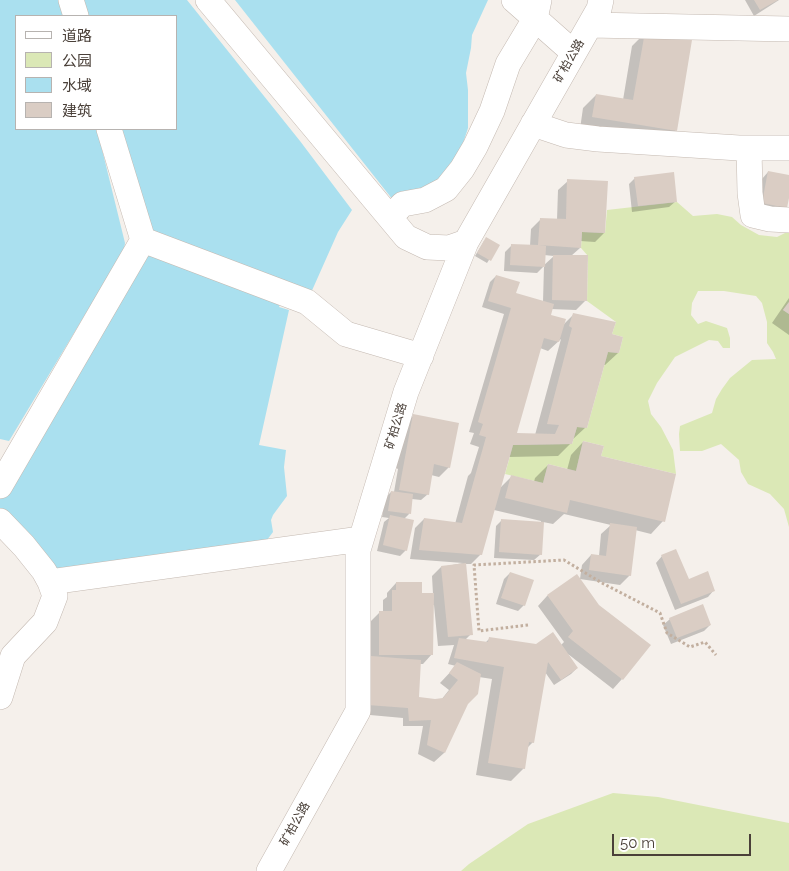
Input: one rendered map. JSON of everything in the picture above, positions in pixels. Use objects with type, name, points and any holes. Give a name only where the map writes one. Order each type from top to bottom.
[{"type":"street","points":[[71,0],[76,15]]},
{"type":"street","points":[[208,0],[406,237],[428,247],[449,248],[466,242]]},
{"type":"street","points":[[514,0],[537,10],[574,53]]},
{"type":"street","name":"矿柏公路","points":[[269,871],[358,711],[358,550],[406,392],[466,242],[599,9],[601,0]]},
{"type":"street","points":[[390,217],[403,204],[425,200],[446,189],[467,161],[492,111],[508,64],[537,10]]},
{"type":"street","points":[[590,25],[789,29]]},
{"type":"street","points":[[533,124],[566,135],[646,143],[789,148]]},
{"type":"street","points":[[0,486],[10,448],[143,240],[109,130]]},
{"type":"street","points":[[749,148],[750,193],[753,214],[770,220],[789,220]]},
{"type":"street","points":[[467,161],[494,192]]},
{"type":"street","points":[[143,240],[307,302],[346,334],[421,356]]},
{"type":"street","points":[[0,522],[24,546],[50,582],[55,596],[45,622],[13,656],[0,697]]},
{"type":"street","points":[[50,582],[361,539]]},
{"type":"path","points":[[528,625],[479,631],[474,565],[564,560],[602,583],[660,613],[667,633],[690,648],[706,642],[716,655]]},
{"type":"green space","points":[[677,202],[693,216],[717,214],[732,217],[741,225],[759,235],[777,237],[789,231],[789,302],[783,310],[789,314],[789,527],[784,509],[770,494],[748,484],[741,472],[739,460],[721,444],[702,451],[680,451],[680,426],[712,413],[716,399],[730,378],[752,360],[776,359],[767,343],[767,322],[762,303],[756,296],[724,291],[698,291],[692,303],[691,315],[698,324],[706,321],[727,328],[730,348],[723,348],[718,341],[709,340],[675,357],[657,383],[648,401],[651,414],[661,427],[673,450],[676,474],[601,456],[604,446],[583,441],[576,471],[548,464],[543,483],[505,474],[513,445],[572,444],[577,427],[587,428],[608,352],[619,353],[623,337],[612,334],[616,322],[587,301],[588,256],[581,248],[582,232],[605,233],[607,210]]},
{"type":"green space","points":[[613,793],[658,797],[789,823],[789,871],[461,871],[528,824]]},
{"type":"water","points":[[0,0],[62,0],[66,15],[15,15],[15,130],[97,130],[125,243],[124,250],[9,441],[0,439]]},
{"type":"water","points":[[83,0],[187,0],[300,141],[352,210],[338,232],[310,295],[150,237],[119,130],[178,130],[178,15],[87,15]]},
{"type":"water","points":[[235,0],[488,0],[472,35],[466,73],[468,128],[456,165],[412,200],[393,200]]},
{"type":"water","points":[[148,250],[282,298],[279,307],[289,310],[259,445],[286,450],[284,467],[287,496],[273,515],[271,520],[273,532],[267,540],[54,572],[0,512],[0,497]]},
{"type":"building","points":[[754,0],[778,0],[760,10]]},
{"type":"building","points":[[645,32],[692,40],[677,131],[592,117],[596,94],[633,100]]},
{"type":"building","points":[[768,171],[789,175],[787,208],[762,203]]},
{"type":"building","points":[[674,172],[677,202],[638,206],[634,177]]},
{"type":"building","points":[[567,179],[608,181],[605,233],[582,232],[581,248],[538,245],[540,218],[566,219]]},
{"type":"building","points":[[486,237],[500,245],[491,261],[477,253]]},
{"type":"building","points":[[511,244],[546,246],[545,267],[510,265]]},
{"type":"building","points":[[553,255],[588,255],[587,301],[552,300]]},
{"type":"building","points":[[496,275],[520,282],[516,293],[554,304],[551,315],[566,319],[559,342],[544,338],[517,433],[555,434],[559,425],[547,424],[572,328],[569,326],[573,313],[616,322],[612,334],[623,337],[619,353],[608,352],[587,428],[577,427],[572,444],[513,445],[482,555],[419,550],[424,518],[462,523],[486,437],[479,435],[483,424],[478,422],[511,308],[488,301]]},
{"type":"building","points":[[789,302],[789,314],[783,310]]},
{"type":"building","points":[[413,414],[459,423],[450,468],[434,464],[429,495],[399,490]]},
{"type":"building","points":[[583,441],[604,446],[601,456],[676,474],[665,522],[570,500],[567,513],[505,498],[511,475],[543,483],[548,464],[576,471]]},
{"type":"building","points":[[391,491],[413,494],[411,514],[388,511]]},
{"type":"building","points":[[390,515],[414,520],[407,551],[383,545]]},
{"type":"building","points":[[501,519],[544,522],[542,555],[499,552]]},
{"type":"building","points":[[610,523],[637,527],[631,576],[589,570],[591,554],[606,556]]},
{"type":"building","points":[[676,549],[689,579],[708,571],[715,591],[681,604],[661,555]]},
{"type":"building","points":[[466,563],[473,635],[448,637],[441,566]]},
{"type":"building","points":[[510,572],[534,580],[525,606],[501,598]]},
{"type":"building","points":[[577,574],[599,605],[651,645],[623,680],[568,637],[573,631],[547,595]]},
{"type":"building","points":[[396,582],[422,582],[422,593],[434,593],[433,655],[379,655],[379,611],[392,611],[392,590],[396,590]]},
{"type":"building","points":[[703,604],[711,625],[677,638],[669,618]]},
{"type":"building","points":[[553,632],[578,668],[561,680],[548,662],[534,743],[529,742],[525,769],[488,763],[504,667],[454,658],[459,638],[488,642],[489,637],[536,644]]},
{"type":"building","points":[[371,656],[421,660],[419,697],[443,698],[458,680],[449,673],[457,662],[481,674],[478,694],[468,704],[445,753],[427,745],[431,720],[409,721],[408,708],[368,705]]}]
